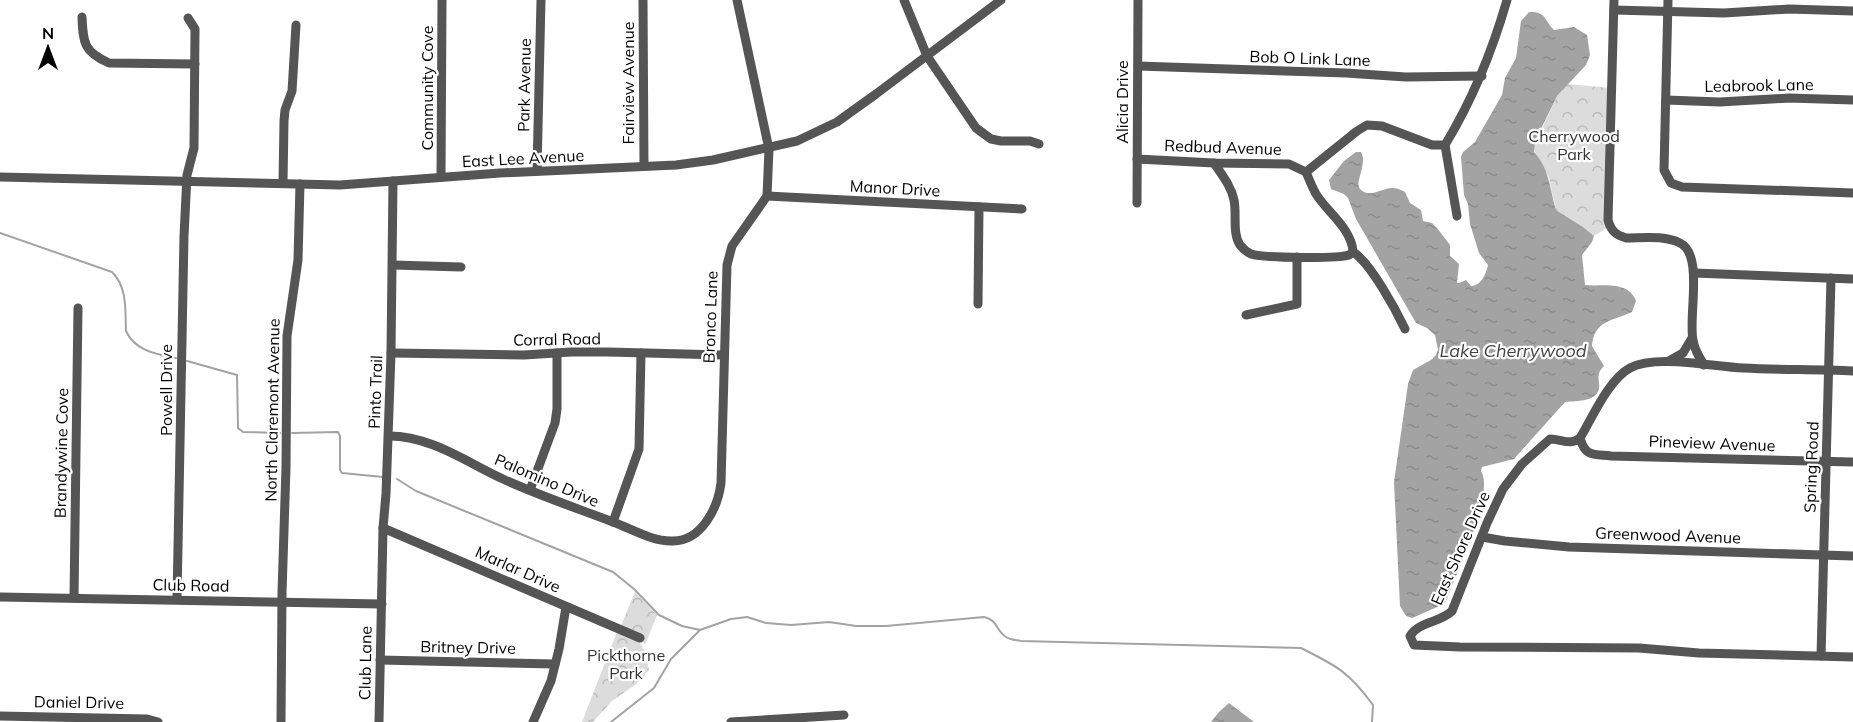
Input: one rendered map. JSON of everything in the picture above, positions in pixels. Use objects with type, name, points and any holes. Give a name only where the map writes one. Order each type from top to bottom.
[{"type":"street","name":"Community Cove","points":[[441,177],[442,0]]},
{"type":"street","name":"Park Avenue","points":[[537,171],[540,0]]},
{"type":"street","name":"Fairview Avenue","points":[[643,0],[644,166]]},
{"type":"street","points":[[737,0],[769,149],[767,196]]},
{"type":"street","points":[[904,0],[927,56],[980,132],[991,139],[1030,141],[1039,144]]},
{"type":"street","name":"East Lee Avenue","points":[[0,177],[340,184],[696,163],[769,149],[797,141],[837,122],[1001,0]]},
{"type":"street","name":"Alicia Drive","points":[[1137,203],[1138,0]]},
{"type":"street","points":[[1457,216],[1445,145],[1482,76],[1507,0]]},
{"type":"street","points":[[1668,0],[1664,170],[1671,183],[1687,188],[1853,193]]},
{"type":"street","points":[[1704,365],[1692,338],[1694,273],[1692,258],[1687,248],[1667,239],[1619,236],[1612,231],[1608,220],[1614,5],[1668,11],[1730,13],[1789,9],[1853,11]]},
{"type":"street","points":[[82,17],[82,37],[87,50],[109,63],[195,64]]},
{"type":"street","name":"Powell Drive","points":[[177,599],[186,180],[194,148],[195,29],[188,18]]},
{"type":"street","points":[[283,183],[284,121],[292,92],[296,25]]},
{"type":"street","name":"Bob O Link Lane","points":[[1138,66],[1336,72],[1406,77],[1482,76]]},
{"type":"street","name":"Leabrook Lane","points":[[1666,100],[1720,102],[1789,98],[1853,100]]},
{"type":"street","points":[[1353,252],[1352,244],[1344,229],[1316,194],[1306,172],[1367,125],[1382,126],[1432,145],[1445,145]]},
{"type":"street","name":"Redbud Avenue","points":[[1137,159],[1214,164],[1289,164],[1306,172]]},
{"type":"street","points":[[1214,164],[1230,189],[1235,208],[1237,235],[1245,251],[1255,255],[1297,257],[1343,256],[1353,252]]},
{"type":"street","name":"Pinto Trail","points":[[382,604],[383,528],[389,436],[393,181]]},
{"type":"street","name":"North Claremont Avenue","points":[[281,722],[287,336],[298,260],[300,184]]},
{"type":"street","name":"Manor Drive","points":[[767,196],[1022,209]]},
{"type":"street","name":"Bronco Lane","points":[[695,533],[713,512],[721,489],[723,355],[726,273],[729,254],[767,196]]},
{"type":"street","points":[[978,304],[979,207]]},
{"type":"street","points":[[1353,252],[1360,256],[1371,271],[1405,329]]},
{"type":"street","points":[[1246,315],[1297,304],[1297,257]]},
{"type":"street","points":[[393,265],[461,267]]},
{"type":"street","points":[[1694,273],[1853,279]]},
{"type":"street","name":"Spring Road","points":[[1821,656],[1831,278]]},
{"type":"street","name":"Brandywine Cove","points":[[74,598],[78,308]]},
{"type":"street","points":[[1667,362],[1683,353],[1692,338]]},
{"type":"street","name":"Corral Road","points":[[391,353],[723,355]]},
{"type":"street","points":[[530,490],[555,423],[558,390],[557,353]]},
{"type":"street","points":[[613,522],[639,449],[641,353]]},
{"type":"street","points":[[1580,438],[1615,381],[1632,367],[1667,362],[1741,368],[1853,371]]},
{"type":"street","name":"Palomino Drive","points":[[389,436],[410,438],[431,444],[530,490],[647,536],[670,541],[685,539],[695,533]]},
{"type":"street","name":"Pineview Avenue","points":[[1580,438],[1584,449],[1588,452],[1611,456],[1853,462]]},
{"type":"street","name":"East Shore Drive","points":[[1580,438],[1570,443],[1550,439],[1522,464],[1503,489],[1452,611],[1442,619],[1412,632],[1410,640],[1414,645],[1630,648],[1699,653],[1821,656]]},
{"type":"street","name":"Marlar Drive","points":[[383,528],[640,638]]},
{"type":"street","name":"Greenwood Avenue","points":[[1482,537],[1569,547],[1853,556]]},
{"type":"street","name":"Club Road","points":[[0,597],[382,604]]},
{"type":"street","name":"Club Lane","points":[[380,722],[382,604]]},
{"type":"street","points":[[533,722],[551,681],[566,607]]},
{"type":"street","points":[[1821,656],[1853,657]]},
{"type":"street","name":"Britney Drive","points":[[380,660],[555,664]]},
{"type":"street","points":[[731,722],[799,720],[844,715]]},
{"type":"street","name":"Daniel Drive","points":[[0,716],[147,719],[158,722]]},
{"type":"green space","name":"Cherrywood Park","points":[[1568,84],[1611,88],[1610,226],[1594,236],[1556,210],[1549,178],[1533,148],[1557,96]]},
{"type":"green space","points":[[635,592],[657,615],[645,645],[640,636],[620,628]]},
{"type":"green space","name":"Pickthorne Park","points":[[617,632],[639,641],[649,670],[635,685],[612,701],[593,722],[582,722]]},
{"type":"water","name":"Lake Cherrywood","points":[[1529,12],[1542,15],[1554,30],[1574,27],[1587,35],[1590,55],[1586,65],[1557,96],[1535,141],[1534,152],[1546,172],[1556,210],[1594,236],[1582,255],[1585,285],[1621,287],[1632,294],[1636,301],[1632,312],[1606,323],[1596,331],[1592,346],[1604,366],[1599,374],[1597,394],[1588,399],[1565,402],[1514,459],[1482,467],[1484,482],[1479,515],[1447,599],[1444,604],[1412,618],[1406,616],[1400,606],[1394,482],[1408,384],[1413,370],[1431,360],[1438,350],[1435,335],[1416,323],[1356,219],[1348,198],[1331,189],[1329,180],[1344,161],[1356,152],[1361,152],[1363,162],[1360,189],[1367,193],[1388,188],[1405,192],[1410,203],[1421,210],[1423,221],[1432,223],[1450,245],[1450,256],[1459,264],[1457,283],[1466,280],[1471,286],[1478,284],[1488,265],[1479,253],[1470,224],[1468,204],[1464,195],[1461,157],[1463,152],[1475,142],[1502,95],[1505,78],[1516,58],[1521,21]]},
{"type":"water","points":[[1229,703],[1254,722],[1211,722]]},
{"type":"waterway","points":[[0,233],[112,272],[123,292],[126,331],[130,338],[147,350],[176,358]]},
{"type":"waterway","points":[[187,361],[237,375],[238,428],[243,432],[280,433]]},
{"type":"waterway","points":[[292,433],[338,432],[342,473],[383,477]]},
{"type":"waterway","points":[[397,479],[416,491],[613,572],[634,589],[659,615],[682,626],[700,630]]},
{"type":"waterway","points":[[611,722],[654,688],[671,659],[700,630],[731,619],[747,617],[766,623],[791,625],[829,622],[856,626],[886,626],[984,617],[989,618],[1006,637],[1021,641],[1301,648],[1333,665],[1357,685],[1373,705],[1372,722]]}]
